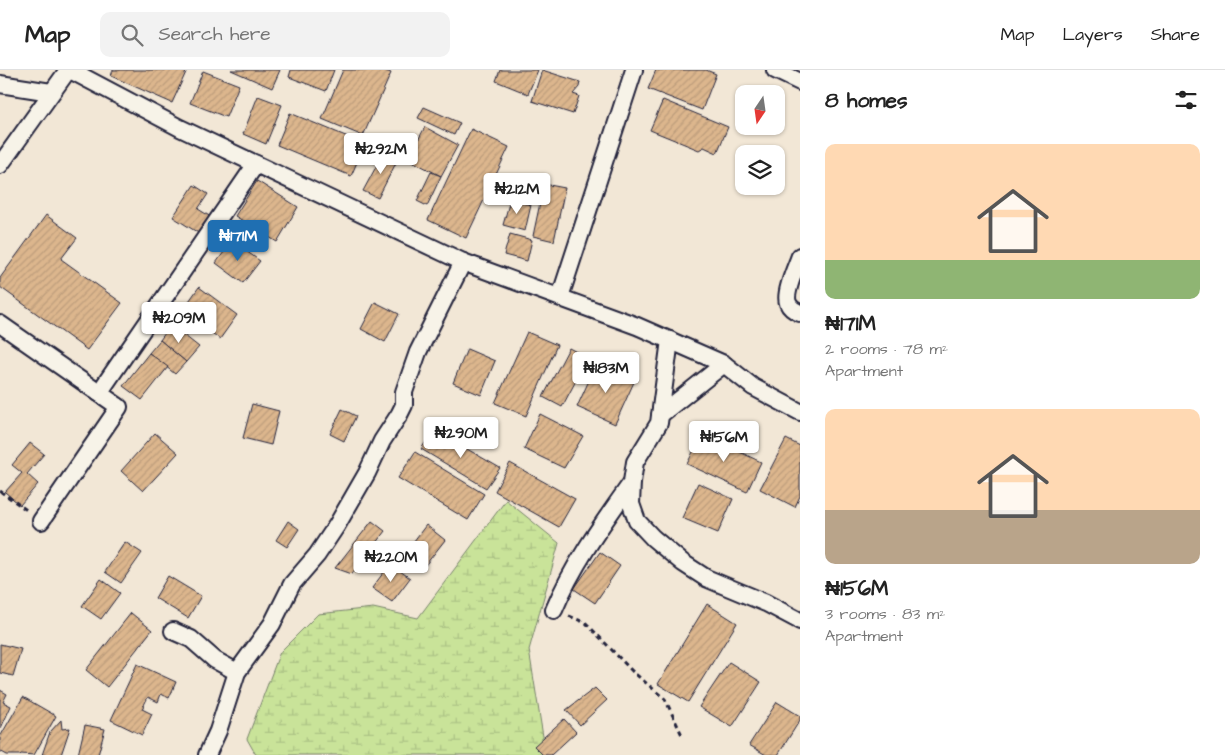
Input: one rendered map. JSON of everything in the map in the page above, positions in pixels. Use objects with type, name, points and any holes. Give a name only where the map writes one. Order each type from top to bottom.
[{"type":"street","points":[[0,165],[69,70],[180,128],[462,262],[560,297],[670,340],[724,364],[753,388],[800,412]]},
{"type":"street","points":[[560,297],[634,70]]},
{"type":"street","points":[[775,70],[800,82]]},
{"type":"street","points":[[0,84],[52,92]]},
{"type":"street","points":[[100,393],[256,164]]},
{"type":"street","points":[[800,256],[787,293],[787,302],[792,309],[800,313]]},
{"type":"street","points":[[206,755],[218,731],[237,672],[272,624],[292,584],[317,555],[337,526],[367,473],[382,441],[399,415],[404,405],[404,392],[418,352],[462,262]]},
{"type":"street","points":[[0,324],[119,407],[41,521]]},
{"type":"street","points":[[670,340],[659,423],[635,462],[631,504],[637,521],[653,538],[683,563],[706,578],[766,603],[800,621]]},
{"type":"street","points":[[660,414],[724,364]]},
{"type":"street","points":[[554,610],[565,584],[632,482]]},
{"type":"street","points":[[173,631],[191,639],[215,660],[237,672]]},
{"type":"path","points":[[0,491],[41,521]]},
{"type":"path","points":[[554,610],[586,623],[632,671],[665,699],[682,735]]},
{"type":"green space","points":[[506,500],[559,543],[529,650],[546,755],[256,755],[247,739],[280,652],[318,614],[373,608],[418,618]]},
{"type":"building","points":[[113,70],[187,70],[172,103],[111,76]]},
{"type":"building","points":[[231,70],[280,70],[272,88]]},
{"type":"building","points":[[291,70],[334,70],[326,91],[289,77]]},
{"type":"building","points":[[343,70],[383,70],[391,73],[363,136],[322,119]]},
{"type":"building","points":[[500,70],[538,70],[528,94],[496,81]]},
{"type":"building","points":[[542,70],[580,82],[579,87],[573,94],[579,96],[573,114],[532,101]]},
{"type":"building","points":[[656,70],[706,70],[716,74],[702,110],[648,89]]},
{"type":"building","points":[[203,71],[239,85],[226,117],[190,103]]},
{"type":"building","points":[[258,96],[282,105],[266,144],[243,134]]},
{"type":"building","points":[[663,100],[728,127],[717,153],[704,147],[699,150],[650,130]]},
{"type":"building","points":[[424,107],[460,123],[454,135],[418,118]]},
{"type":"building","points":[[290,113],[365,144],[351,176],[277,145]]},
{"type":"building","points":[[425,127],[458,145],[441,176],[408,159]]},
{"type":"building","points":[[471,129],[509,147],[466,238],[428,220]]},
{"type":"building","points":[[384,152],[398,159],[378,198],[363,191]]},
{"type":"building","points":[[431,172],[441,176],[427,206],[417,201]]},
{"type":"building","points":[[257,181],[298,207],[277,242],[235,216]]},
{"type":"building","points":[[544,184],[565,188],[554,241],[533,236]]},
{"type":"building","points":[[194,185],[208,194],[198,209],[211,217],[200,234],[173,217]]},
{"type":"building","points":[[510,200],[531,205],[525,231],[503,225]]},
{"type":"building","points":[[46,215],[77,238],[61,259],[122,303],[87,350],[0,287],[0,278]]},
{"type":"building","points":[[510,234],[532,240],[527,261],[504,255]]},
{"type":"building","points":[[232,241],[260,261],[243,283],[216,263]]},
{"type":"building","points":[[199,287],[237,315],[220,339],[182,311]]},
{"type":"building","points":[[375,302],[399,314],[385,342],[361,329]]},
{"type":"building","points":[[171,325],[199,347],[186,362],[160,340]]},
{"type":"building","points":[[527,332],[557,345],[526,416],[495,403]]},
{"type":"building","points":[[160,340],[186,362],[175,374],[149,353]]},
{"type":"building","points":[[569,348],[588,358],[562,407],[543,397]]},
{"type":"building","points":[[467,349],[495,361],[481,395],[453,383]]},
{"type":"building","points":[[149,353],[168,367],[142,400],[123,386]]},
{"type":"building","points":[[596,365],[634,382],[615,424],[577,407]]},
{"type":"building","points":[[252,404],[279,411],[271,445],[243,438]]},
{"type":"building","points":[[342,409],[356,416],[344,441],[330,434]]},
{"type":"building","points":[[540,414],[583,436],[564,468],[524,449]]},
{"type":"building","points":[[434,430],[500,468],[486,488],[421,449]]},
{"type":"building","points":[[155,433],[178,453],[143,491],[121,471]]},
{"type":"building","points":[[702,434],[761,462],[747,492],[687,464]]},
{"type":"building","points":[[786,439],[800,446],[800,496],[795,507],[760,489]]},
{"type":"building","points":[[30,443],[44,454],[27,474],[38,484],[20,505],[5,492],[22,473],[12,465]]},
{"type":"building","points":[[415,452],[484,494],[468,520],[398,478]]},
{"type":"building","points":[[510,463],[575,499],[559,527],[495,491]]},
{"type":"building","points":[[698,483],[733,499],[718,533],[682,518]]},
{"type":"building","points":[[288,521],[299,529],[287,547],[276,540]]},
{"type":"building","points":[[372,521],[385,531],[352,574],[335,568]]},
{"type":"building","points":[[426,525],[445,540],[423,568],[404,554]]},
{"type":"building","points":[[125,542],[142,553],[121,583],[105,572]]},
{"type":"building","points":[[600,552],[620,566],[595,603],[574,589]]},
{"type":"building","points":[[390,564],[410,578],[392,602],[372,588]]},
{"type":"building","points":[[168,576],[201,596],[188,618],[155,598]]},
{"type":"building","points":[[101,579],[120,593],[101,619],[82,606]]},
{"type":"building","points":[[707,604],[737,623],[688,702],[658,684]]},
{"type":"building","points":[[131,613],[152,630],[107,687],[86,670]]},
{"type":"building","points":[[0,644],[21,649],[13,676],[0,673]]},
{"type":"building","points":[[729,662],[761,682],[732,727],[699,707]]},
{"type":"building","points":[[137,664],[176,682],[169,698],[161,694],[158,702],[148,697],[142,709],[152,714],[142,735],[111,720]]},
{"type":"building","points":[[595,688],[607,700],[580,725],[566,710]]},
{"type":"building","points":[[0,690],[7,694],[3,702],[11,706],[1,728],[0,727]]},
{"type":"building","points":[[23,697],[56,716],[34,755],[7,755],[0,751],[0,737]]},
{"type":"building","points":[[777,702],[800,716],[800,720],[778,755],[766,755],[749,745]]},
{"type":"building","points":[[564,719],[576,732],[551,755],[543,755],[534,746]]},
{"type":"building","points":[[61,720],[62,729],[70,728],[61,755],[42,755],[50,732]]},
{"type":"building","points":[[85,725],[105,729],[98,755],[78,755]]}]
